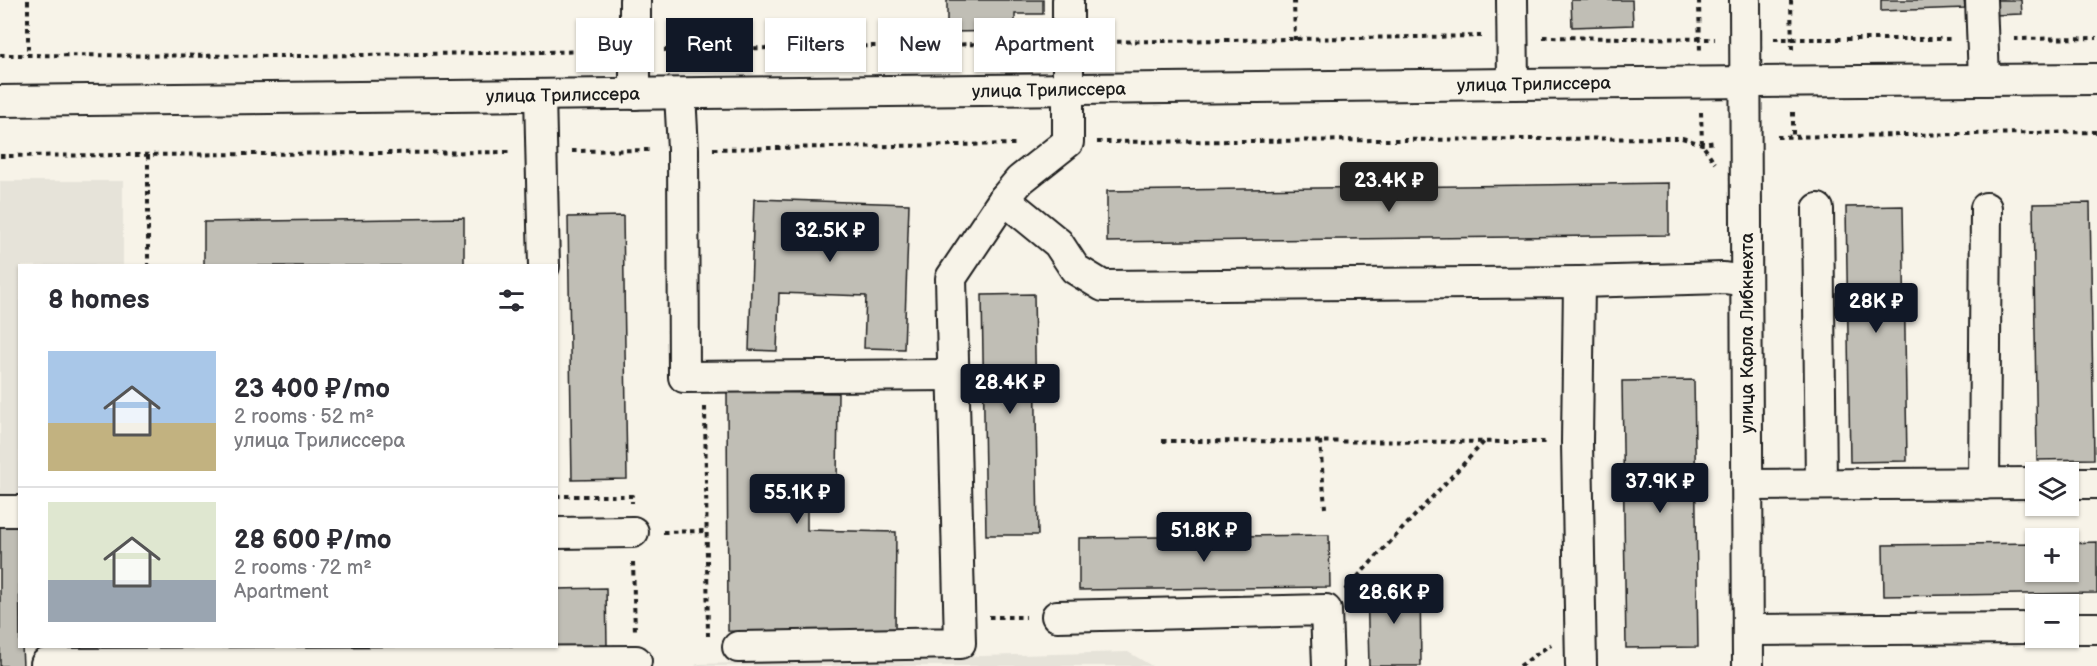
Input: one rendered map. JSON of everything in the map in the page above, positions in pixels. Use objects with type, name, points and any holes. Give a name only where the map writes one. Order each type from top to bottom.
[{"type":"street","points":[[635,0],[635,94]]},
{"type":"street","points":[[738,647],[960,639],[951,278],[1004,199],[1020,180],[1068,142],[1068,0]]},
{"type":"street","points":[[1512,0],[1513,84]]},
{"type":"street","name":"улица Карла Либкнехта","points":[[1745,0],[1748,666]]},
{"type":"street","points":[[1981,0],[1984,80]]},
{"type":"street","name":"улица Трилиссера","points":[[0,101],[2097,79]]},
{"type":"street","points":[[680,94],[683,149],[684,377],[955,375]]},
{"type":"street","points":[[540,95],[544,264]]},
{"type":"street","points":[[1004,199],[1058,243],[1075,269],[1103,286],[1579,282],[1724,278],[1746,280]]},
{"type":"street","points":[[1984,484],[1986,208]]},
{"type":"street","points":[[1818,209],[1821,484]]},
{"type":"street","points":[[1579,282],[1577,442],[1581,666]]},
{"type":"street","points":[[1748,485],[2025,483]]},
{"type":"street","points":[[2079,483],[2097,483]]},
{"type":"street","points":[[0,511],[18,511]]},
{"type":"street","points":[[558,533],[633,532]]},
{"type":"street","points":[[1057,616],[1326,610],[1328,666]]},
{"type":"street","points":[[1748,630],[2025,628]]},
{"type":"street","points":[[2079,628],[2097,628]]},
{"type":"street","points":[[46,659],[636,661]]},
{"type":"path","points":[[28,0],[28,55]]},
{"type":"path","points":[[1294,0],[1295,40]]},
{"type":"path","points":[[1791,0],[1792,39]]},
{"type":"path","points":[[1068,142],[1682,138],[1702,144],[1746,138],[2097,132]]},
{"type":"path","points":[[0,156],[541,152],[1021,144]]},
{"type":"path","points":[[148,155],[148,264]]},
{"type":"path","points":[[705,377],[708,646],[738,647]]},
{"type":"path","points":[[1161,441],[1577,442]]},
{"type":"path","points":[[1320,441],[1325,508]]},
{"type":"path","points":[[1326,610],[1484,442]]},
{"type":"path","points":[[636,661],[633,532],[706,531]]},
{"type":"path","points":[[960,639],[1057,616]]},
{"type":"shaded area","points":[[0,181],[123,181],[123,264],[18,264],[18,498],[0,498]]},
{"type":"shaded area","points":[[1128,652],[1152,666],[695,666],[697,664]]},
{"type":"building","points":[[947,0],[1043,0],[1043,14],[1015,14],[1015,18],[974,18],[974,32],[962,32],[962,18],[947,18]]},
{"type":"building","points":[[1571,0],[1632,0],[1633,25],[1572,27]]},
{"type":"building","points":[[1881,0],[1964,0],[1965,8],[1881,11]]},
{"type":"building","points":[[1993,0],[2021,0],[2022,14],[1994,15]]},
{"type":"building","points":[[1669,183],[1669,235],[1107,242],[1107,191]]},
{"type":"building","points":[[754,199],[909,204],[904,349],[864,348],[866,296],[779,293],[777,351],[749,350]]},
{"type":"building","points":[[2090,203],[2094,459],[2037,460],[2033,204]]},
{"type":"building","points":[[1903,206],[1907,461],[1850,462],[1846,207]]},
{"type":"building","points":[[623,216],[627,479],[572,480],[568,217]]},
{"type":"building","points":[[464,218],[464,264],[204,264],[204,222]]},
{"type":"building","points":[[1034,294],[1038,535],[986,535],[982,295]]},
{"type":"building","points":[[1694,380],[1698,647],[1626,648],[1622,381]]},
{"type":"building","points":[[727,392],[838,393],[837,485],[807,486],[807,530],[896,532],[895,633],[728,631]]},
{"type":"building","points":[[18,523],[18,648],[22,648],[23,666],[0,666],[0,524]]},
{"type":"building","points":[[1329,535],[1330,587],[1079,590],[1079,538]]},
{"type":"building","points":[[2097,542],[2097,593],[1884,596],[1883,545],[2025,543],[2025,582],[2079,582],[2079,543]]},
{"type":"building","points":[[1367,584],[1420,584],[1421,666],[1369,666]]},
{"type":"building","points":[[606,588],[607,646],[558,647],[558,589]]},
{"type":"building","points":[[148,648],[454,648],[148,652]]}]
